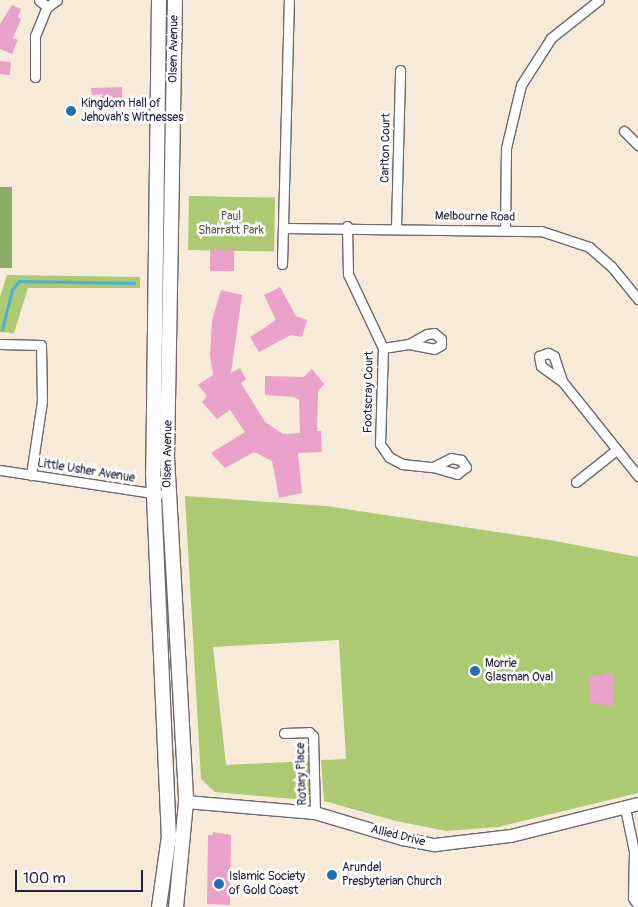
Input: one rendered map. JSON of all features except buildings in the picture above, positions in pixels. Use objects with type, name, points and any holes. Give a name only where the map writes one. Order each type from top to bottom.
[{"type":"main road","name":"Olsen Avenue","points":[[159,0],[161,494],[168,836],[159,907]]},
{"type":"main road","name":"Olsen Avenue","points":[[175,0],[161,494],[186,802],[176,907]]},
{"type":"street","points":[[39,0],[47,7]]},
{"type":"street","points":[[34,77],[35,36],[47,7],[57,0]]},
{"type":"street","points":[[282,264],[285,228],[289,0]]},
{"type":"street","points":[[504,230],[506,148],[521,84],[551,38],[599,0]]},
{"type":"street","name":"Carlton Court","points":[[396,227],[400,70]]},
{"type":"street","points":[[624,132],[638,145]]},
{"type":"street","name":"Melbourne Road","points":[[285,228],[347,226],[541,231],[589,247],[611,266],[638,299]]},
{"type":"street","name":"Footscray Court","points":[[347,226],[348,274],[383,348],[380,444],[389,457],[402,464],[433,467]]},
{"type":"street","points":[[0,344],[41,345],[42,401],[31,475]]},
{"type":"street","points":[[383,348],[409,344]]},
{"type":"street","points":[[562,382],[615,451],[638,476]]},
{"type":"street","points":[[576,482],[615,451]]},
{"type":"street","name":"Little Usher Avenue","points":[[0,470],[161,494]]},
{"type":"street","name":"Rotary Place","points":[[284,733],[309,732],[313,736],[316,813]]},
{"type":"street","name":"Allied Drive","points":[[186,802],[316,813],[403,839],[451,845],[511,836],[638,804]]},
{"type":"street","points":[[625,808],[634,851],[633,898],[638,906]]},
{"type":"green space","points":[[0,187],[12,187],[12,268],[0,268]]},
{"type":"green space","name":"Paul Sharratt Park","points":[[189,196],[275,198],[274,251],[188,250]]},
{"type":"green space","points":[[7,275],[140,277],[140,288],[28,288],[14,333],[0,332],[0,297]]},
{"type":"green space","points":[[185,496],[326,506],[550,540],[638,557],[638,793],[498,827],[446,831],[396,821],[324,801],[321,760],[346,759],[339,640],[213,647],[226,765],[309,761],[310,795],[305,800],[215,792],[201,779]]},
{"type":"waterway","points":[[2,330],[12,290],[19,281],[134,283]]},
{"type":"place","name":"Kingdom Hall of Jehovah's Witnesses","points":[[71,111]]},
{"type":"place","name":"Morrie Glasman Oval","points":[[475,671]]},
{"type":"place","name":"Arundel Presbyterian Church","points":[[332,875]]},
{"type":"place","name":"Islamic Society of Gold Coast","points":[[219,884]]}]
